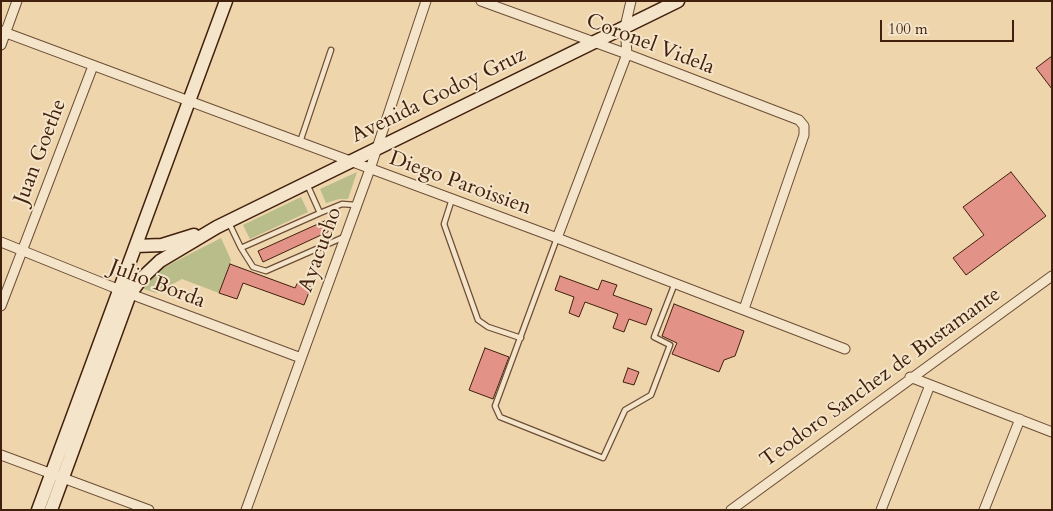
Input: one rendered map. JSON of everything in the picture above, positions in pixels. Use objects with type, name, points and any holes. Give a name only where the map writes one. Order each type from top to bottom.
[{"type":"main road","points":[[38,510],[57,475],[125,292],[136,246],[226,1]]},
{"type":"main road","name":"Avenida Godoy Gruz","points":[[125,292],[160,261],[223,224],[678,1]]},
{"type":"main road","name":"Avenida Godoy Gruz","points":[[136,246],[162,245],[223,224]]},
{"type":"main road","points":[[51,510],[57,475]]},
{"type":"street","points":[[1,45],[4,32],[17,1]]},
{"type":"street","name":"Ayacucho","points":[[246,510],[370,169],[426,1]]},
{"type":"street","name":"Coronel Videla","points":[[481,1],[627,54],[799,120],[804,126],[804,135],[744,309]]},
{"type":"street","points":[[557,238],[627,54],[624,27],[631,1]]},
{"type":"street","name":"Diego Paroissien","points":[[4,32],[557,238],[845,349]]},
{"type":"street","name":"Juan Goethe","points":[[1,306],[93,66]]},
{"type":"street","name":"Julio Borda","points":[[1,242],[125,292],[301,358]]},
{"type":"street","name":"Teodoro Sanchez de Bustamante","points":[[732,510],[910,377],[1052,276]]},
{"type":"street","points":[[910,377],[1052,432]]},
{"type":"street","points":[[881,510],[930,385]]},
{"type":"street","points":[[984,510],[1020,419]]},
{"type":"street","points":[[1,454],[149,510]]},
{"type":"lane","points":[[300,143],[331,50]]},
{"type":"lane","points":[[307,183],[320,213]]},
{"type":"lane","points":[[452,199],[444,224],[478,320],[488,326],[521,338]]},
{"type":"lane","points":[[241,248],[342,204],[356,205]]},
{"type":"lane","points":[[223,224],[253,267],[266,271],[345,236]]},
{"type":"lane","points":[[557,238],[495,406],[500,417],[603,458],[625,410],[651,395],[670,345],[654,337],[675,283]]},
{"type":"green space","points":[[357,172],[348,199],[339,199],[326,203],[320,189]]},
{"type":"green space","points":[[301,197],[308,212],[250,239],[243,225]]},
{"type":"green space","points":[[221,238],[231,260],[219,293],[182,279],[156,293],[144,289],[143,285],[159,270]]},
{"type":"building","points":[[1052,56],[1052,89],[1036,68]]},
{"type":"building","points":[[1011,172],[1046,216],[966,275],[953,258],[984,235],[963,207]]},
{"type":"building","points":[[329,219],[334,229],[263,262],[258,251]]},
{"type":"building","points":[[230,264],[295,288],[298,282],[311,287],[304,305],[243,283],[237,299],[219,293]]},
{"type":"building","points":[[560,276],[598,290],[602,280],[617,285],[613,295],[652,309],[646,325],[629,319],[624,332],[613,328],[618,314],[585,302],[579,317],[569,313],[574,297],[555,290]]},
{"type":"building","points":[[674,304],[744,331],[735,356],[724,360],[719,372],[672,354],[677,343],[662,336]]},
{"type":"building","points":[[485,348],[509,357],[493,399],[469,390]]},
{"type":"building","points":[[628,368],[639,372],[634,385],[623,382]]}]
